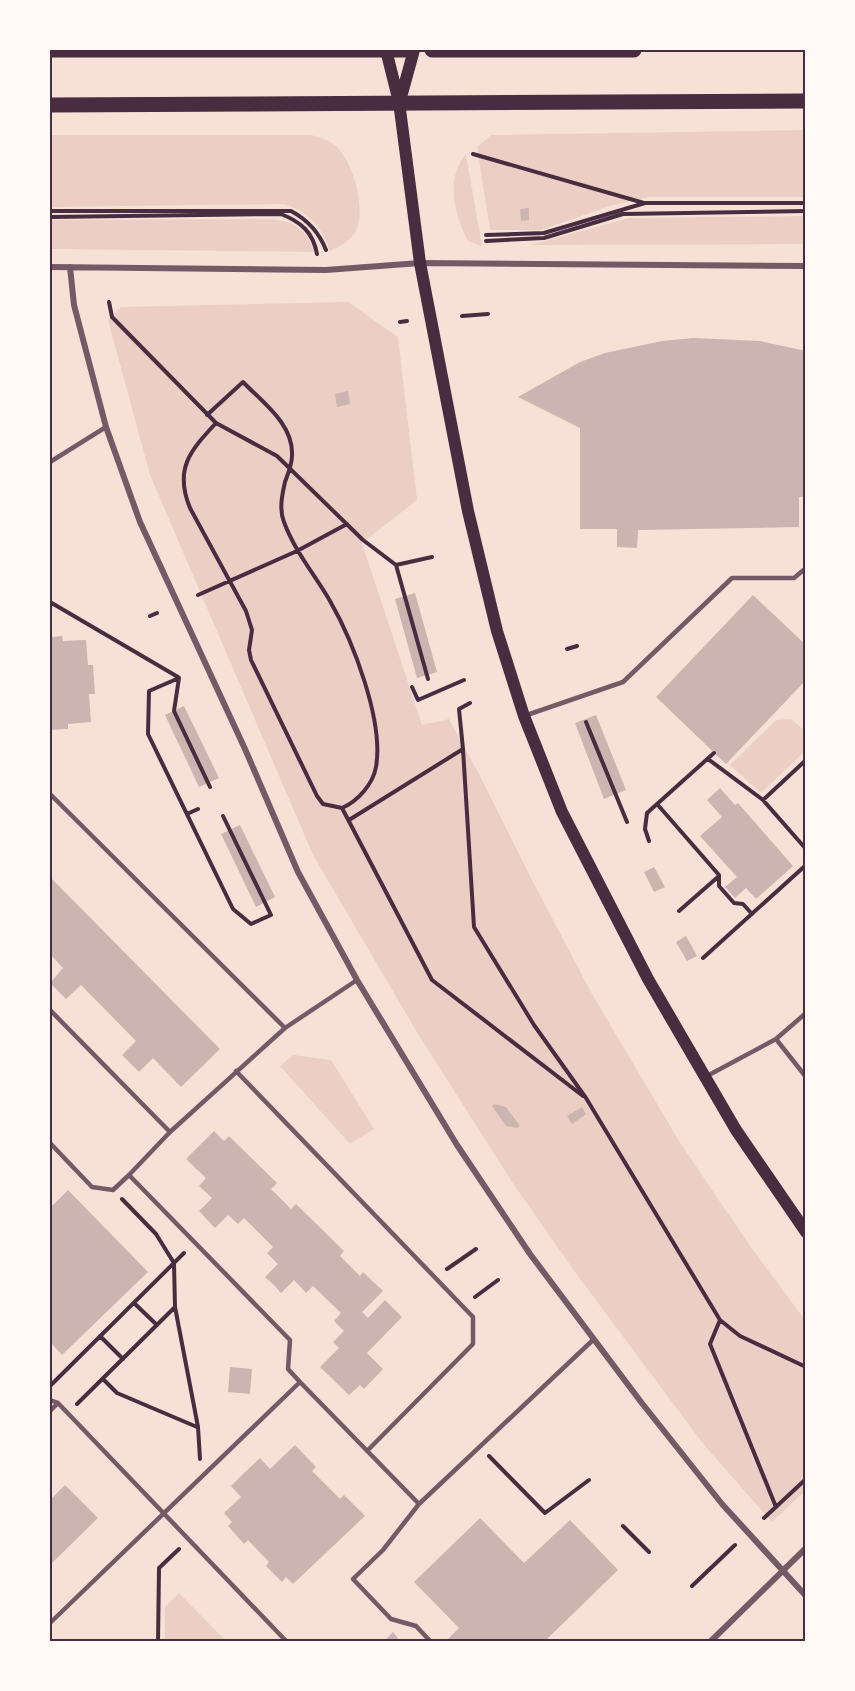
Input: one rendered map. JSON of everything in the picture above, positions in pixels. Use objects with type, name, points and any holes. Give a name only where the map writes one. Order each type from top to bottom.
[{"type":"main road","points":[[50,50],[410,50]]},
{"type":"main road","points":[[386,50],[399,102],[420,263],[468,511],[497,631],[524,716],[562,812],[643,969],[704,1078],[782,1200],[806,1232]]},
{"type":"main road","points":[[399,102],[414,50]]},
{"type":"main road","points":[[432,50],[634,50]]},
{"type":"main road","points":[[50,105],[806,101]]},
{"type":"street","points":[[50,267],[318,269],[420,263],[806,266]]},
{"type":"street","points":[[70,267],[75,306],[106,427],[140,522],[245,749],[298,872],[357,980],[457,1145],[530,1254],[722,1504],[806,1596]]},
{"type":"street","points":[[710,1641],[806,1548]]},
{"type":"lane","points":[[50,462],[106,427]]},
{"type":"lane","points":[[524,716],[623,682],[732,578],[794,578],[806,568]]},
{"type":"lane","points":[[50,794],[285,1028]]},
{"type":"lane","points":[[50,1143],[92,1187],[113,1190],[170,1132],[285,1028],[357,980]]},
{"type":"lane","points":[[50,1010],[170,1132]]},
{"type":"lane","points":[[704,1078],[776,1039],[806,1013]]},
{"type":"lane","points":[[776,1039],[806,1077]]},
{"type":"lane","points":[[236,1071],[473,1317],[473,1344],[367,1451]]},
{"type":"lane","points":[[129,1175],[290,1340],[288,1369],[419,1504]]},
{"type":"lane","points":[[431,1641],[416,1626],[392,1619],[353,1579],[383,1550],[419,1504],[594,1339]]},
{"type":"lane","points":[[50,1623],[300,1382]]},
{"type":"lane","points":[[50,1400],[58,1403],[287,1641]]},
{"type":"lane","points":[[50,1411],[58,1403]]},
{"type":"path","points":[[473,154],[645,203],[806,203]]},
{"type":"path","points":[[645,203],[544,233],[486,238],[544,238],[623,214],[806,212]]},
{"type":"path","points":[[50,211],[291,211],[311,225],[321,238],[326,250]]},
{"type":"path","points":[[50,217],[281,214],[298,221],[307,230],[315,243],[318,269]]},
{"type":"path","points":[[109,302],[112,317],[207,415],[216,423],[277,456],[363,540],[396,565],[428,680]]},
{"type":"path","points":[[462,316],[488,314]]},
{"type":"path","points":[[400,322],[407,321]]},
{"type":"path","points":[[207,415],[243,382],[279,418],[287,431],[292,456],[283,492],[281,506],[283,518],[297,551],[331,603],[359,661],[374,723],[378,751],[372,780],[357,798],[342,808],[323,804],[317,796],[251,660],[249,650],[252,630],[246,611],[183,492],[183,472],[190,455],[195,445],[216,423]]},
{"type":"path","points":[[198,595],[297,551],[347,524]]},
{"type":"path","points":[[396,565],[432,556]]},
{"type":"path","points":[[50,602],[179,678]]},
{"type":"path","points":[[150,616],[158,613]]},
{"type":"path","points":[[567,649],[578,646]]},
{"type":"path","points":[[179,678],[174,711],[210,787]]},
{"type":"path","points":[[179,678],[149,691],[148,734],[233,909],[251,924],[271,915],[223,816]]},
{"type":"path","points":[[412,687],[418,700],[464,680]]},
{"type":"path","points":[[470,703],[459,709],[474,927],[534,1024],[586,1098],[720,1320],[740,1336],[806,1367]]},
{"type":"path","points":[[586,722],[627,822]]},
{"type":"path","points":[[349,820],[463,749]]},
{"type":"path","points":[[649,841],[645,829],[647,813],[714,753]]},
{"type":"path","points":[[708,759],[763,800],[806,849]]},
{"type":"path","points":[[763,800],[806,760]]},
{"type":"path","points":[[657,804],[719,875],[719,886],[734,903],[743,904],[752,914]]},
{"type":"path","points":[[342,808],[432,980],[586,1098]]},
{"type":"path","points":[[187,814],[198,809]]},
{"type":"path","points":[[703,958],[806,865]]},
{"type":"path","points":[[679,911],[719,875]]},
{"type":"path","points":[[113,1190],[156,1234],[174,1263],[175,1307],[198,1427],[201,1477]]},
{"type":"path","points":[[435,1278],[476,1249]]},
{"type":"path","points":[[50,1386],[174,1263]]},
{"type":"path","points":[[462,1306],[498,1280]]},
{"type":"path","points":[[134,1303],[156,1325]]},
{"type":"path","points":[[68,1414],[175,1307]]},
{"type":"path","points":[[720,1320],[710,1344],[776,1507]]},
{"type":"path","points":[[100,1336],[123,1359]]},
{"type":"path","points":[[103,1379],[117,1393],[198,1427]]},
{"type":"path","points":[[480,1446],[545,1513],[589,1480]]},
{"type":"path","points":[[764,1518],[806,1479]]},
{"type":"path","points":[[623,1526],[649,1552]]},
{"type":"path","points":[[158,1641],[159,1568],[188,1539]]},
{"type":"path","points":[[692,1586],[735,1545]]},
{"type":"shaded area","points":[[805,130],[805,197],[649,197],[610,206],[541,230],[490,230],[477,147],[491,135]]},
{"type":"shaded area","points":[[50,135],[311,135],[334,145],[349,164],[357,187],[359,222],[352,237],[330,251],[323,234],[313,221],[300,211],[284,204],[50,207]]},
{"type":"shaded area","points":[[466,154],[482,246],[468,241],[456,209],[455,174]]},
{"type":"shaded area","points":[[805,216],[805,244],[531,245],[629,218]]},
{"type":"shaded area","points":[[270,219],[298,227],[307,237],[314,252],[50,249],[50,220]]},
{"type":"shaded area","points":[[348,302],[398,337],[417,500],[362,543],[422,725],[449,719],[592,994],[679,1141],[750,1246],[805,1320],[805,1491],[772,1522],[704,1445],[575,1272],[514,1185],[418,1034],[313,855],[150,475],[108,320],[121,307]]},
{"type":"shaded area","points":[[791,719],[805,731],[805,751],[761,793],[730,765],[776,720]]},
{"type":"shaded area","points":[[293,1055],[331,1060],[374,1129],[350,1144],[280,1066]]},
{"type":"shaded area","points":[[179,1593],[226,1641],[165,1641],[165,1607]]},
{"type":"building","points":[[529,208],[529,220],[521,221],[520,209]]},
{"type":"building","points":[[693,338],[760,341],[806,351],[806,497],[799,497],[799,527],[638,530],[637,548],[617,547],[617,529],[580,529],[580,428],[518,397],[580,362],[605,353],[662,341]]},
{"type":"building","points":[[348,391],[350,404],[337,407],[335,394]]},
{"type":"building","points":[[415,593],[437,672],[417,678],[395,599]]},
{"type":"building","points":[[753,595],[806,645],[806,680],[726,764],[656,697]]},
{"type":"building","points":[[62,636],[63,641],[86,640],[88,665],[93,665],[95,694],[89,694],[91,722],[68,724],[68,729],[50,730],[50,637]]},
{"type":"building","points":[[184,706],[219,778],[199,787],[165,715]]},
{"type":"building","points":[[596,715],[626,790],[604,799],[575,723]]},
{"type":"building","points":[[720,788],[735,805],[738,803],[793,866],[756,899],[746,888],[735,898],[725,887],[737,877],[700,836],[722,817],[707,800]]},
{"type":"building","points":[[240,825],[275,897],[256,907],[221,834]]},
{"type":"building","points":[[654,867],[665,887],[654,892],[644,872]]},
{"type":"building","points":[[50,877],[220,1049],[181,1087],[153,1058],[139,1072],[122,1055],[136,1041],[81,985],[66,999],[50,983],[63,968],[50,954]]},
{"type":"building","points":[[686,936],[697,956],[687,961],[676,942]]},
{"type":"building","points":[[494,1104],[506,1107],[520,1126],[517,1128],[506,1126],[492,1106]]},
{"type":"building","points":[[582,1107],[586,1114],[572,1124],[567,1116]]},
{"type":"building","points":[[214,1131],[224,1141],[229,1136],[277,1183],[271,1189],[291,1209],[296,1204],[344,1251],[340,1256],[360,1276],[363,1272],[383,1291],[362,1312],[368,1318],[385,1300],[402,1317],[367,1353],[383,1369],[364,1389],[360,1385],[349,1395],[320,1367],[339,1348],[333,1342],[344,1331],[334,1321],[341,1313],[313,1286],[306,1293],[294,1280],[281,1293],[265,1277],[278,1264],[267,1253],[273,1247],[244,1218],[238,1224],[228,1215],[215,1228],[199,1211],[212,1198],[199,1186],[206,1178],[186,1159]]},
{"type":"building","points":[[68,1190],[148,1272],[62,1355],[50,1342],[50,1208]]},
{"type":"building","points":[[230,1367],[252,1369],[250,1394],[228,1392]]},
{"type":"building","points":[[295,1445],[316,1467],[312,1471],[340,1499],[344,1495],[365,1516],[293,1584],[286,1577],[282,1582],[266,1566],[269,1562],[248,1540],[244,1544],[228,1526],[232,1522],[224,1513],[241,1497],[231,1486],[242,1475],[260,1458],[270,1469]]},
{"type":"building","points":[[65,1485],[98,1518],[50,1565],[50,1500]]},
{"type":"building","points":[[480,1518],[524,1563],[570,1520],[618,1570],[544,1642],[445,1642],[459,1628],[414,1582]]},
{"type":"building","points":[[393,1632],[401,1642],[383,1642]]}]
